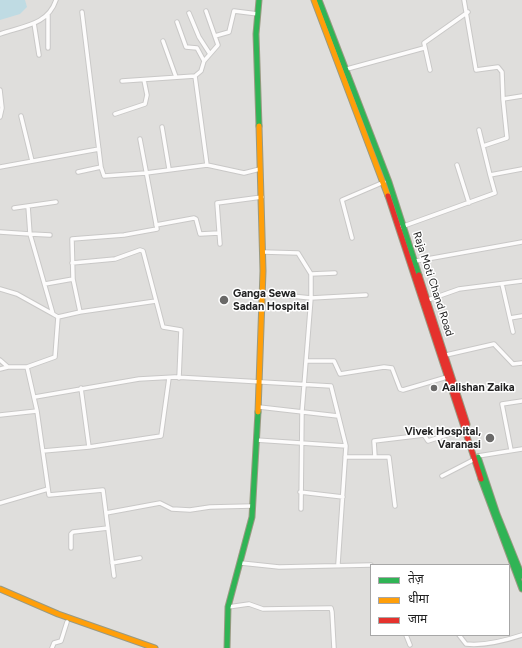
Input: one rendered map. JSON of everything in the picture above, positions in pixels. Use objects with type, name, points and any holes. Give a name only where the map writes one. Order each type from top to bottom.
[{"type":"main road","points":[[227,648],[228,607],[241,563],[252,517],[259,407],[263,252],[256,34],[259,0]]},
{"type":"main road","points":[[314,0],[402,226],[448,377],[476,457]]},
{"type":"main road","name":"Raja Moti Chand Road","points":[[319,0],[347,69],[402,226],[416,261],[476,457],[513,561],[522,576]]},
{"type":"main road","points":[[513,561],[522,588]]},
{"type":"main road","points":[[0,589],[58,614],[155,648]]},
{"type":"main road","points":[[0,594],[67,622],[142,648]]},
{"type":"street","points":[[0,34],[43,20],[52,11],[56,0]]},
{"type":"street","points":[[464,0],[468,12],[475,67],[478,70],[498,68],[502,72],[507,138],[483,146]]},
{"type":"street","points":[[122,81],[195,76],[201,71],[204,61],[217,47],[215,36],[206,11]]},
{"type":"street","points":[[215,36],[229,32],[234,11],[258,14]]},
{"type":"street","points":[[82,12],[101,167],[104,176],[146,173],[207,165],[244,173],[261,169]]},
{"type":"street","points":[[430,70],[424,48],[426,42],[468,12]]},
{"type":"street","points":[[189,13],[199,37],[210,54]]},
{"type":"street","points":[[48,15],[48,48]]},
{"type":"street","points":[[34,22],[39,55]]},
{"type":"street","points":[[177,22],[186,47],[197,48],[204,61]]},
{"type":"street","points":[[163,41],[176,78]]},
{"type":"street","points":[[347,69],[424,48]]},
{"type":"street","points":[[195,76],[207,165]]},
{"type":"street","points":[[115,114],[145,104],[147,95],[144,80]]},
{"type":"street","points":[[0,90],[2,108],[0,117]]},
{"type":"street","points":[[503,99],[522,96]]},
{"type":"street","points":[[21,116],[32,161]]},
{"type":"street","points":[[162,127],[169,169]]},
{"type":"street","points":[[402,226],[495,193],[479,130]]},
{"type":"street","points":[[80,312],[73,279],[72,239],[156,230],[140,139]]},
{"type":"street","points":[[0,167],[99,149]]},
{"type":"street","points":[[457,165],[469,203]]},
{"type":"street","points":[[78,172],[101,167]]},
{"type":"street","points":[[490,175],[522,168]]},
{"type":"street","points":[[352,238],[342,200],[384,182]]},
{"type":"street","points":[[220,244],[217,203],[262,197]]},
{"type":"street","points":[[14,208],[56,202]]},
{"type":"street","points":[[28,206],[30,234],[53,314]]},
{"type":"street","points":[[156,225],[195,218],[200,234],[219,234]]},
{"type":"street","points":[[0,232],[50,235]]},
{"type":"street","points":[[416,261],[522,242]]},
{"type":"street","points":[[72,263],[114,259],[142,250],[163,327],[181,330],[179,378]]},
{"type":"street","points":[[263,252],[298,253],[311,274],[307,361],[302,412],[301,510]]},
{"type":"street","points":[[311,274],[335,272]]},
{"type":"street","points":[[45,284],[73,279]]},
{"type":"street","points":[[428,300],[459,288],[522,281]]},
{"type":"street","points":[[502,284],[513,332]]},
{"type":"street","points":[[0,289],[17,294],[58,317],[80,312],[156,301]]},
{"type":"street","points":[[262,293],[311,298],[366,295]]},
{"type":"street","points":[[510,318],[522,316]]},
{"type":"street","points":[[0,370],[8,367],[27,367],[55,357],[58,317]]},
{"type":"street","points":[[446,355],[494,344],[513,364],[522,363]]},
{"type":"street","points":[[0,360],[8,367]]},
{"type":"street","points":[[307,361],[334,362],[340,374],[384,367],[392,368],[400,389],[402,390],[448,377]]},
{"type":"street","points":[[27,367],[35,397],[49,495],[103,490],[114,576]]},
{"type":"street","points":[[43,451],[88,447],[161,436],[169,378]]},
{"type":"street","points":[[35,397],[139,379],[179,378],[331,386],[346,446],[338,564]]},
{"type":"street","points":[[81,388],[88,447]]},
{"type":"street","points":[[511,450],[502,404],[522,401]]},
{"type":"street","points":[[259,407],[338,416]]},
{"type":"street","points":[[0,415],[37,411]]},
{"type":"street","points":[[375,457],[374,441],[424,435],[428,441],[465,429]]},
{"type":"street","points":[[256,440],[346,446]]},
{"type":"street","points":[[442,476],[476,457],[522,449]]},
{"type":"street","points":[[345,457],[390,457],[395,506]]},
{"type":"street","points":[[0,503],[48,489]]},
{"type":"street","points":[[300,492],[343,496]]},
{"type":"street","points":[[106,513],[160,503],[172,509],[184,510],[252,506]]},
{"type":"street","points":[[71,548],[72,533],[108,528]]},
{"type":"street","points":[[112,563],[140,558]]},
{"type":"street","points":[[513,561],[522,558]]},
{"type":"street","points":[[241,563],[279,566],[338,564],[370,565]]},
{"type":"street","points":[[228,607],[249,604],[263,610],[331,608],[334,648]]},
{"type":"street","points":[[52,648],[54,643],[60,641],[67,622]]},
{"type":"street","points":[[460,636],[466,644],[474,645],[502,642],[522,635]]},
{"type":"street","points":[[406,636],[410,645]]},
{"type":"shaded area","points":[[0,0],[522,0],[522,648],[0,648]]},
{"type":"water","points":[[0,0],[25,0],[27,7],[20,14],[0,20]]},
{"type":"traffic: fast","points":[[259,0],[256,34],[259,126]]},
{"type":"traffic: fast","points":[[319,0],[389,182],[419,275]]},
{"type":"traffic: fast","points":[[227,648],[228,607],[252,517],[258,412]]},
{"type":"traffic: fast","points":[[478,457],[497,514],[522,576]]},
{"type":"traffic: fast","points":[[481,479],[522,589]]},
{"type":"traffic: slow","points":[[314,0],[388,196]]},
{"type":"traffic: slow","points":[[258,412],[263,271],[259,126]]},
{"type":"traffic: slow","points":[[0,589],[58,614],[155,648]]},
{"type":"traffic: jam","points":[[388,196],[481,479]]},
{"type":"traffic: jam","points":[[419,275],[467,424]]},
{"type":"place","name":"Ganga Sewa Sadan Hospital","points":[[224,300]]},
{"type":"place","name":"Aalishan Zaika","points":[[434,388]]},
{"type":"place","name":"Vivek Hospital, Varanasi","points":[[490,438]]}]
